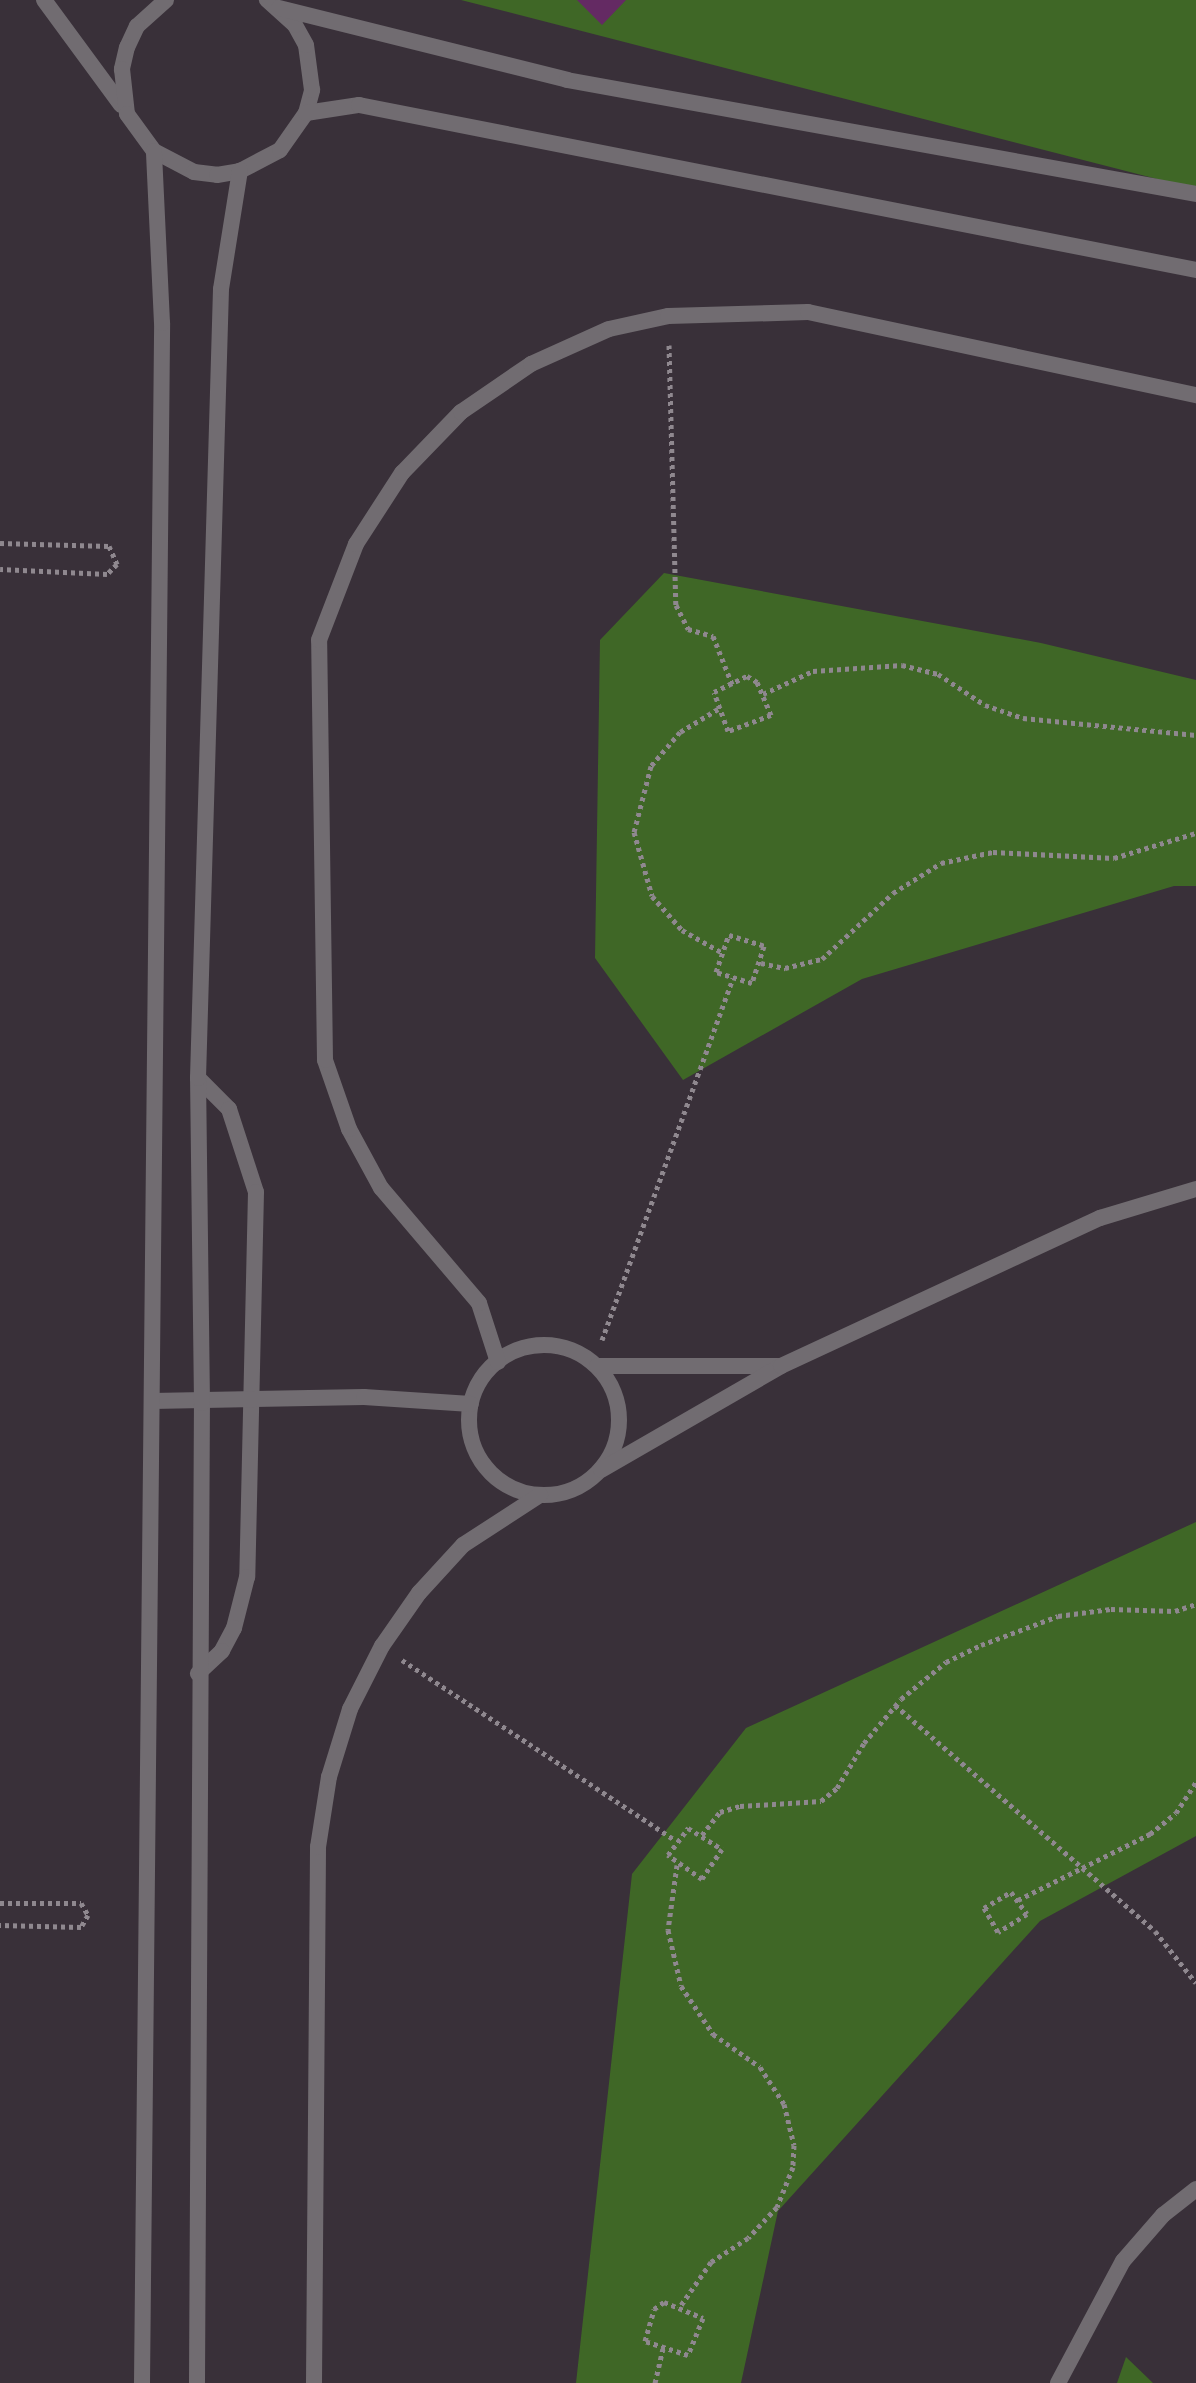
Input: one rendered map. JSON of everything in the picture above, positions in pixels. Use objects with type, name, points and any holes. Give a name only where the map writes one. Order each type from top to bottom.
[{"type":"street","points":[[44,0],[154,151],[194,172],[240,171],[280,150],[306,113],[312,90],[306,45],[273,4]]},
{"type":"street","points":[[127,114],[122,69],[127,47],[137,26],[166,0]]},
{"type":"street","points":[[273,4],[567,80],[1196,194]]},
{"type":"street","points":[[306,113],[359,105],[1196,270]]},
{"type":"street","points":[[142,2383],[162,323],[154,151]]},
{"type":"street","points":[[197,2383],[198,1673],[202,1403],[198,1078],[221,289],[240,171]]},
{"type":"street","points":[[498,1362],[479,1303],[381,1188],[349,1129],[325,1060],[319,640],[356,544],[402,473],[461,412],[531,364],[609,329],[668,316],[808,312],[1196,395]]},
{"type":"street","points":[[198,1078],[229,1109],[256,1192],[253,1398],[242,1602],[222,1651],[198,1673]]},
{"type":"street","points":[[314,2383],[318,1847],[329,1777],[350,1709],[382,1646],[419,1593],[463,1545],[540,1495],[583,1485],[601,1470],[781,1366],[1100,1218],[1196,1189]]},
{"type":"street","points":[[540,1495],[505,1484],[479,1458],[471,1431],[471,1404],[486,1373],[498,1362],[539,1346],[582,1355],[597,1366],[618,1406],[613,1450],[601,1470]]},
{"type":"street","points":[[597,1366],[781,1366]]},
{"type":"street","points":[[152,1401],[202,1403],[253,1398],[471,1404]]},
{"type":"street","points":[[1058,2383],[1123,2261],[1163,2215],[1196,2189]]},
{"type":"path","points":[[668,316],[676,605],[688,629],[713,636],[732,684]]},
{"type":"path","points":[[0,543],[109,546],[117,564],[107,574],[0,569]]},
{"type":"path","points":[[763,694],[813,671],[902,665],[938,674],[985,705],[1023,718],[1196,735]]},
{"type":"path","points":[[753,677],[763,694],[771,715],[728,731],[714,692],[753,677]]},
{"type":"path","points":[[718,709],[680,732],[651,766],[634,832],[643,876],[666,914],[691,936],[721,952]]},
{"type":"path","points":[[761,963],[785,968],[822,959],[893,893],[941,863],[993,852],[1114,858],[1196,833]]},
{"type":"path","points":[[734,936],[764,946],[752,983],[716,972],[721,952],[726,939],[734,936]]},
{"type":"path","points":[[582,1355],[601,1341],[613,1321],[733,978]]},
{"type":"path","points":[[702,1835],[720,1812],[740,1806],[821,1801],[837,1788],[895,1705],[946,1662],[1030,1625],[1093,1611],[1150,1612],[1196,1604]]},
{"type":"path","points":[[382,1646],[676,1841]]},
{"type":"path","points":[[895,1705],[1155,1931],[1196,1983]]},
{"type":"path","points":[[1018,1900],[1079,1865],[1166,1823],[1196,1782]]},
{"type":"path","points":[[688,1828],[722,1849],[705,1876],[677,1865],[668,1855],[676,1841],[688,1828]]},
{"type":"path","points":[[677,1865],[668,1930],[681,1986],[713,2034],[760,2067],[791,2124],[794,2145],[793,2167],[777,2207],[748,2238],[711,2262],[679,2308]]},
{"type":"path","points":[[1007,1893],[1018,1900],[1025,1916],[995,1930],[984,1908],[1007,1893]]},
{"type":"path","points":[[0,1903],[81,1903],[88,1915],[81,1927],[0,1925]]},
{"type":"path","points":[[664,2302],[679,2308],[703,2318],[691,2352],[684,2356],[644,2338],[654,2309],[664,2302]]},
{"type":"path","points":[[655,2383],[663,2349]]},
{"type":"green space","points":[[461,0],[1196,0],[1196,189]]},
{"type":"green space","points":[[664,573],[1041,643],[1196,680],[1196,886],[1174,886],[862,979],[683,1080],[595,958],[600,640]]},
{"type":"green space","points":[[1196,1522],[1196,1836],[1040,1921],[778,2211],[741,2383],[576,2383],[632,1874],[746,1728]]},
{"type":"green space","points":[[1126,2357],[1153,2383],[1117,2383]]},
{"type":"building","points":[[577,0],[626,0],[602,25]]}]
